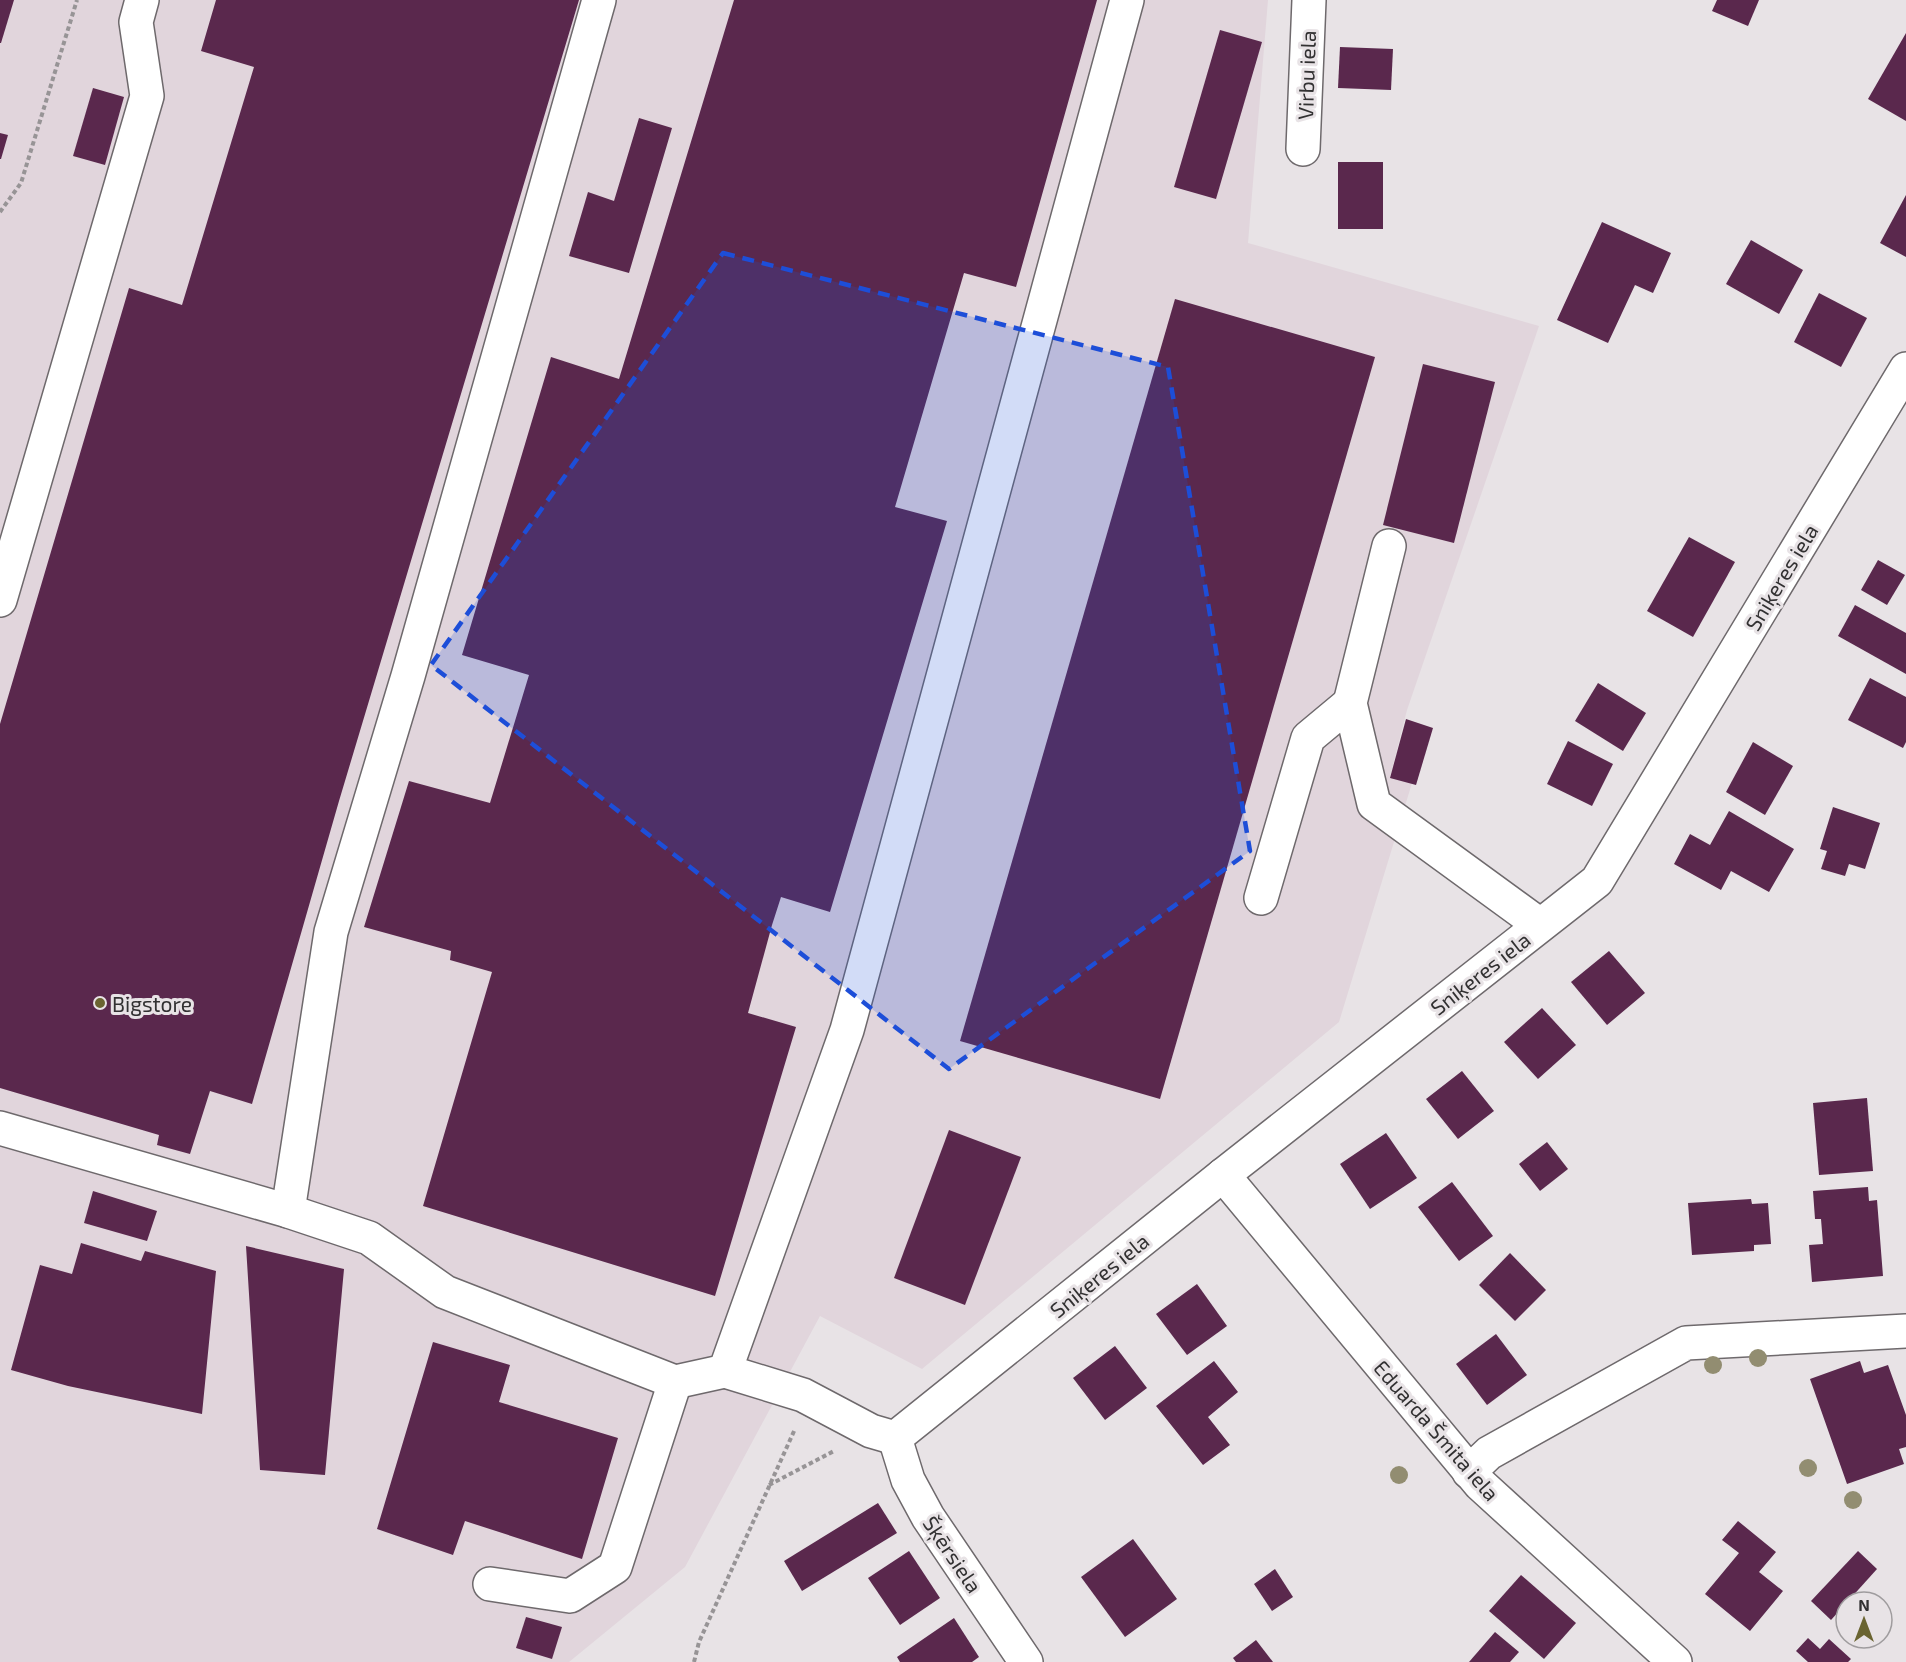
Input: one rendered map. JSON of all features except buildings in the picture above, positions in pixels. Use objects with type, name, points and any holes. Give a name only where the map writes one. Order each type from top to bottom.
[{"type":"street","points":[[0,600],[147,96],[136,22],[142,0]]},
{"type":"street","points":[[288,1211],[331,932],[408,676],[599,0]]},
{"type":"street","points":[[725,1371],[847,1030],[1127,0]]},
{"type":"street","name":"Virbu iela","points":[[1303,149],[1309,0]]},
{"type":"street","name":"Sniķeres iela","points":[[883,1434],[1223,1175],[1597,881],[1906,369]]},
{"type":"street","points":[[1389,546],[1350,703],[1374,804],[1540,925]]},
{"type":"street","points":[[1261,898],[1308,738],[1350,703]]},
{"type":"street","points":[[0,1128],[288,1211],[369,1238],[446,1292],[675,1382],[725,1371],[811,1399],[883,1434]]},
{"type":"street","name":"Eduarda Šmita iela","points":[[1223,1175],[1469,1472],[1607,1602],[1675,1662]]},
{"type":"street","points":[[1469,1472],[1489,1453],[1686,1343],[1906,1331]]},
{"type":"street","points":[[490,1584],[570,1596],[615,1567],[675,1382]]},
{"type":"street","name":"Šķērsiela","points":[[883,1434],[928,1517],[1026,1662]]},
{"type":"path","points":[[0,212],[21,183],[77,0]]},
{"type":"path","points":[[694,1662],[699,1642],[768,1485],[811,1399]]},
{"type":"path","points":[[768,1485],[883,1434]]},
{"type":"highlighted area","points":[[723,253],[1168,367],[1250,851],[949,1069],[431,665]]},
{"type":"shaded area","points":[[0,0],[1268,0],[1248,243],[1539,326],[1407,710],[1390,777],[1412,783],[1339,1022],[922,1369],[820,1316],[685,1567],[569,1662],[0,1662]]},
{"type":"place","name":"Bigstore","points":[[100,1003]]}]
